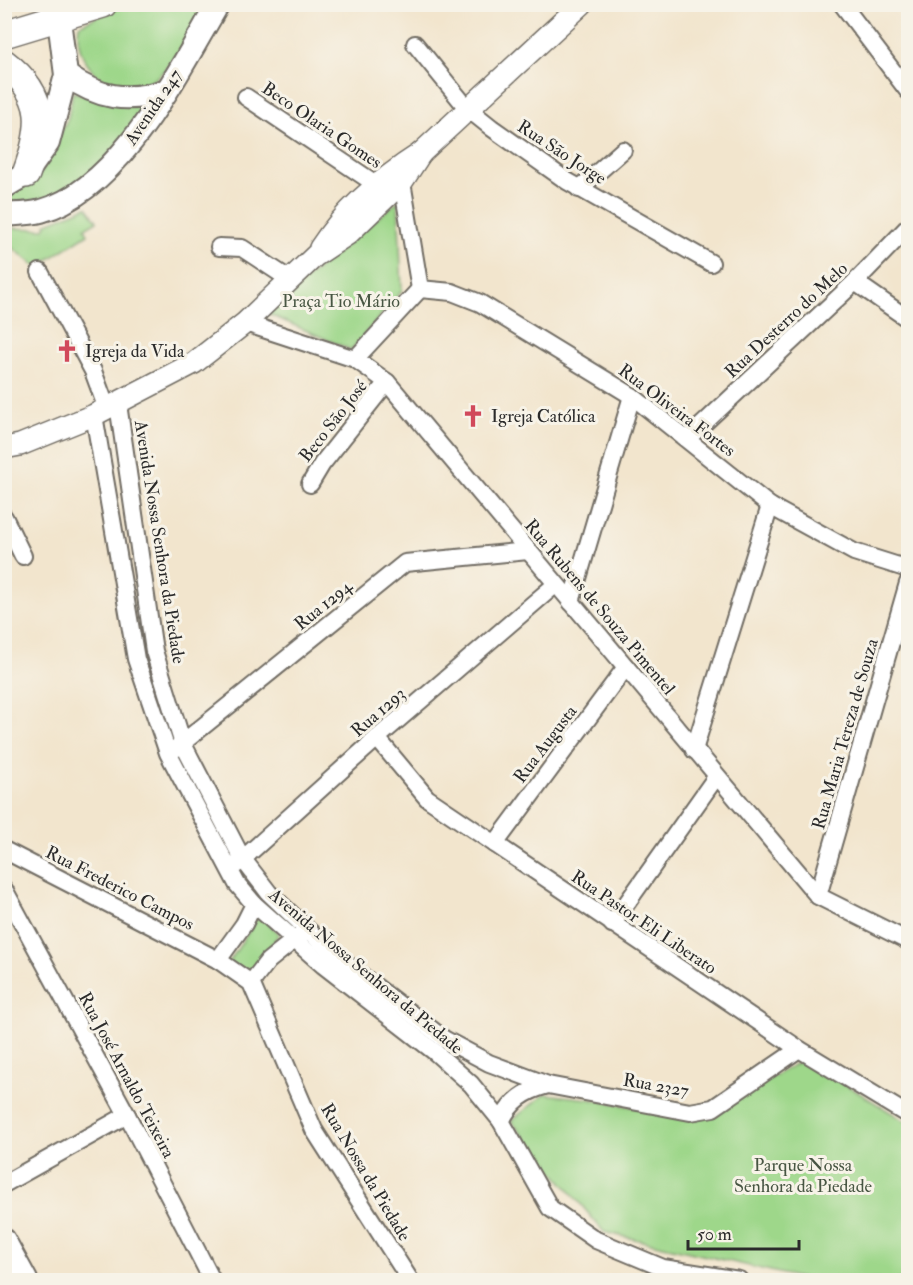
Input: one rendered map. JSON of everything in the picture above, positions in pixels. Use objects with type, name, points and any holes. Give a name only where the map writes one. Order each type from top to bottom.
[{"type":"highway","points":[[4,34],[57,12],[103,4]]},
{"type":"highway","points":[[4,63],[22,77],[34,95],[40,124],[38,141],[15,180]]},
{"type":"main road","name":"Avenida 247","points":[[4,215],[41,211],[76,195],[113,163],[141,130],[218,4]]},
{"type":"main road","points":[[15,180],[48,143],[66,75],[57,12]]},
{"type":"main road","points":[[66,75],[103,96],[124,99],[145,97],[165,91]]},
{"type":"main road","points":[[4,1240],[26,1281]]},
{"type":"street","points":[[4,448],[20,445],[107,410],[194,363],[246,323],[315,256],[336,224],[421,153],[582,4]]},
{"type":"street","points":[[842,4],[909,91]]},
{"type":"street","name":"Rua São Jorge","points":[[416,44],[467,108],[492,128],[579,189],[711,263]]},
{"type":"street","name":"Beco Olaria Gomes","points":[[246,97],[390,180]]},
{"type":"street","points":[[579,189],[623,150]]},
{"type":"street","points":[[355,358],[420,289],[390,180]]},
{"type":"street","name":"Rua Desterro do Melo","points":[[687,439],[855,282],[909,226]]},
{"type":"street","points":[[219,247],[242,248],[289,279]]},
{"type":"street","points":[[40,272],[93,371],[107,410]]},
{"type":"street","points":[[855,282],[909,319]]},
{"type":"street","name":"Rua Oliveira Fortes","points":[[420,289],[452,292],[480,303],[632,396],[770,506],[854,552],[909,569]]},
{"type":"street","name":"Rua Rubens de Souza Pimentel","points":[[246,323],[355,358],[387,382],[818,896],[909,941]]},
{"type":"street","name":"Beco São José","points":[[310,484],[387,382]]},
{"type":"street","points":[[571,602],[632,396]]},
{"type":"street","name":"Avenida Nossa Senhora da Piedade","points":[[107,410],[136,659],[231,872],[254,904],[332,953],[444,1039],[527,1085]]},
{"type":"street","name":"Avenida Nossa Senhora da Piedade","points":[[107,410],[154,651],[176,749],[242,858],[323,965],[435,1052],[471,1084],[501,1121],[550,1208],[596,1240],[663,1268],[739,1281]]},
{"type":"street","points":[[694,750],[770,506]]},
{"type":"street","points":[[4,517],[23,556]]},
{"type":"street","name":"Rua 1294","points":[[176,749],[405,563],[528,551]]},
{"type":"street","name":"Rua Maria Tereza de Souza","points":[[818,896],[909,583]]},
{"type":"street","name":"Rua 1293","points":[[231,872],[242,858],[377,738],[555,585]]},
{"type":"street","name":"Rua Augusta","points":[[495,844],[626,667]]},
{"type":"street","name":"Rua Pastor Eli Liberato","points":[[377,738],[428,798],[799,1049],[909,1114]]},
{"type":"street","points":[[612,924],[716,777]]},
{"type":"street","name":"Rua Frederico Campos","points":[[4,850],[218,960]]},
{"type":"street","name":"Rua José Arnaldo Teixeira","points":[[4,889],[127,1114],[212,1281]]},
{"type":"street","points":[[254,904],[244,924],[218,960],[250,983],[268,961],[301,934]]},
{"type":"street","name":"Rua Nossa da Piedade","points":[[250,983],[314,1130],[410,1281]]},
{"type":"street","name":"Rua 2327","points":[[501,1121],[510,1105],[527,1085],[548,1085],[690,1112],[713,1108],[799,1049]]},
{"type":"street","points":[[4,1184],[127,1114]]},
{"type":"green space","points":[[123,5],[206,5],[175,58],[159,76],[143,85],[119,86],[99,76],[91,69],[84,59],[78,37],[79,25]]},
{"type":"green space","points":[[73,92],[145,109],[102,162],[70,188],[30,201],[5,202],[4,198],[41,173],[68,118]]},
{"type":"green space","name":"Praça Tio Mário","points":[[398,201],[402,291],[351,350],[266,313]]},
{"type":"green space","points":[[87,207],[97,221],[85,228],[88,234],[37,267],[5,242],[4,228],[44,229],[47,223]]},
{"type":"green space","points":[[260,914],[279,934],[243,984],[226,967]]},
{"type":"green space","name":"Parque Nossa Senhora da Piedade","points":[[804,1059],[908,1123],[908,1280],[809,1280],[604,1232],[511,1121],[545,1094],[589,1099],[698,1119]]},
{"type":"place","name":"Igreja da Vida","points":[[67,351]]},
{"type":"place","name":"Igreja Católica","points":[[473,416]]}]
